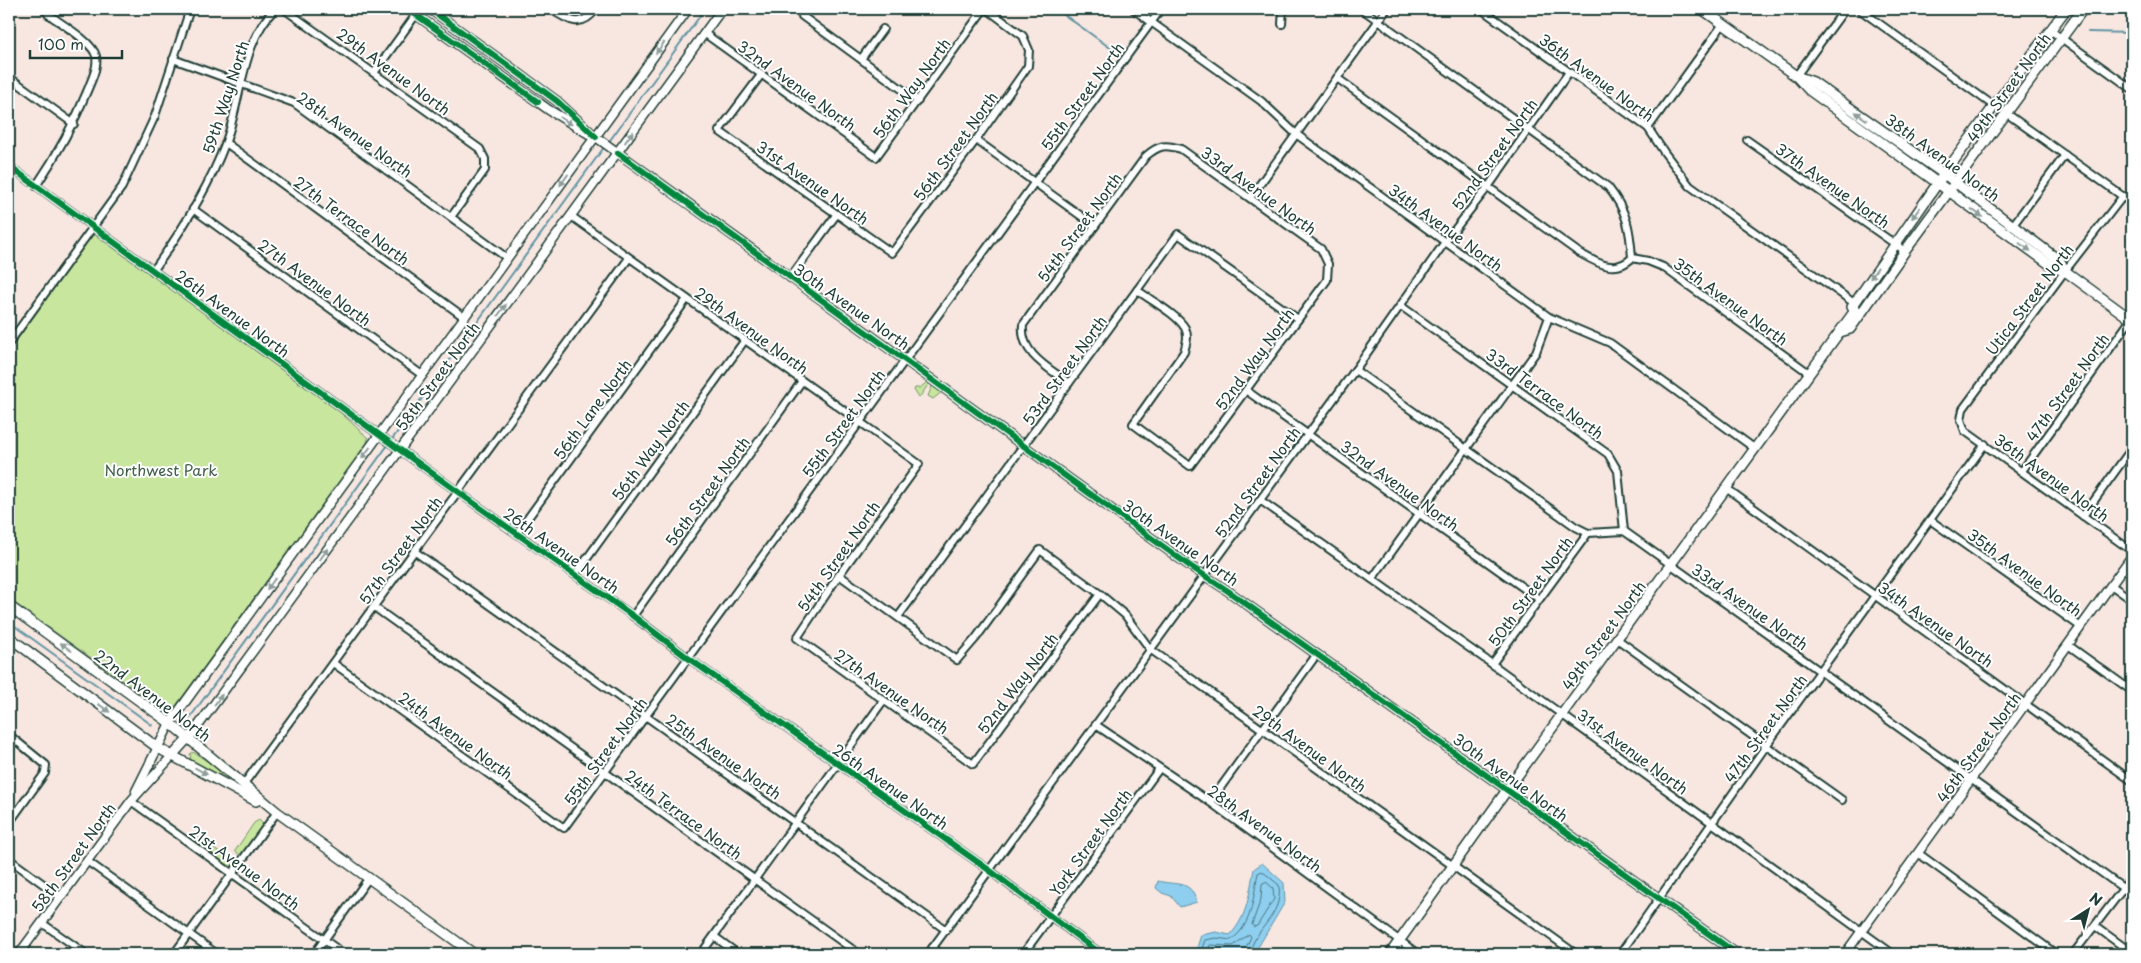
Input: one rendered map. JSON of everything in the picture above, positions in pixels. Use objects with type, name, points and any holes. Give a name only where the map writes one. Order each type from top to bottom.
[{"type":"main road","name":"38th Avenue North","points":[[1702,9],[1796,76],[1809,90],[1907,159],[1948,192],[2055,268],[2065,271],[2132,319]]},
{"type":"main road","name":"49th Street North","points":[[1390,954],[1754,448],[1840,332],[1841,322],[1894,243],[2066,9]]},
{"type":"main road","name":"49th Street North","points":[[1840,332],[1850,329],[1905,250],[2083,9]]},
{"type":"main road","name":"38th Avenue North","points":[[1796,76],[1813,82],[1944,174],[2060,261],[2065,271]]},
{"type":"main road","points":[[1854,303],[1860,304],[1871,299]]},
{"type":"main road","name":"22nd Avenue North","points":[[9,606],[170,723],[277,812],[473,954]]},
{"type":"main road","name":"22nd Avenue North","points":[[9,637],[158,748],[277,812]]},
{"type":"street","points":[[36,186],[74,124],[95,70],[96,56],[90,45],[44,9]]},
{"type":"street","points":[[9,343],[122,186],[145,141],[155,116],[190,9]]},
{"type":"street","name":"59th Way North","points":[[153,271],[175,241],[226,143],[240,83],[252,47],[267,16],[276,9]]},
{"type":"street","name":"29th Avenue North","points":[[284,9],[480,149],[485,159],[485,170],[451,218]]},
{"type":"street","points":[[408,9],[418,12],[549,110],[598,138]]},
{"type":"street","points":[[430,9],[557,101],[598,138]]},
{"type":"street","points":[[551,9],[566,19],[579,22],[590,16],[596,9]]},
{"type":"street","name":"58th Street North","points":[[131,801],[170,723],[381,436],[422,375],[507,258],[598,138],[688,9]]},
{"type":"street","name":"58th Street North","points":[[19,954],[131,801],[172,754],[189,739],[571,216],[615,151],[722,9]]},
{"type":"street","points":[[808,9],[802,16],[918,101]]},
{"type":"street","name":"56th Street North","points":[[892,253],[1028,66],[1029,50],[1023,36],[985,9]]},
{"type":"street","name":"56th Way North","points":[[876,157],[985,9]]},
{"type":"street","name":"34th Avenue North","points":[[1134,9],[1261,101],[1296,134],[1549,317],[1610,343],[1754,448]]},
{"type":"street","name":"55th Street North","points":[[564,828],[1161,9]]},
{"type":"street","points":[[1282,24],[1283,9]]},
{"type":"street","points":[[1337,78],[1578,252],[1598,263],[1616,267],[1624,265],[1632,258],[1630,228],[1624,210],[1612,191],[1604,183],[1362,9]]},
{"type":"street","points":[[1250,198],[1387,9]]},
{"type":"street","name":"36th Avenue North","points":[[1481,9],[1648,128],[1690,186],[1854,303]]},
{"type":"street","points":[[1796,76],[1845,9]]},
{"type":"street","points":[[1859,9],[1994,106]]},
{"type":"street","points":[[374,73],[418,12]]},
{"type":"street","points":[[1648,128],[1723,24]]},
{"type":"street","points":[[861,59],[883,29]]},
{"type":"street","points":[[2050,30],[2132,89]]},
{"type":"street","name":"32nd Avenue North","points":[[704,34],[876,157]]},
{"type":"street","name":"28th Avenue North","points":[[173,59],[294,103],[507,258]]},
{"type":"street","name":"52nd Street North","points":[[928,954],[1355,370],[1445,242],[1488,187],[1569,72]]},
{"type":"street","name":"31st Avenue North","points":[[761,75],[719,131],[892,253]]},
{"type":"street","points":[[9,77],[74,124]]},
{"type":"street","points":[[2006,113],[2132,203]]},
{"type":"street","name":"30th Avenue North","points":[[598,138],[1204,576],[1317,654],[1737,954]]},
{"type":"street","points":[[976,140],[1096,226]]},
{"type":"street","name":"37th Avenue North","points":[[1747,140],[1905,250]]},
{"type":"street","name":"27th Terrace North","points":[[226,143],[464,317]]},
{"type":"street","name":"33rd Avenue North","points":[[1168,144],[1181,149],[1321,249],[1328,264]]},
{"type":"street","name":"54th Street North","points":[[1069,383],[1031,354],[1022,335],[1023,326],[1146,156],[1157,146],[1168,144]]},
{"type":"street","points":[[2013,225],[2065,155]]},
{"type":"street","name":"26th Avenue North","points":[[9,166],[458,492],[633,616],[688,658],[989,870],[1101,954]]},
{"type":"street","name":"Utica Street North","points":[[1961,420],[1964,409],[2065,271],[2123,196]]},
{"type":"street","name":"27th Avenue North","points":[[193,209],[422,375]]},
{"type":"street","points":[[790,278],[836,214]]},
{"type":"street","name":"29th Avenue North","points":[[571,216],[918,464]]},
{"type":"street","name":"53rd Street North","points":[[898,617],[1178,234],[1298,319]]},
{"type":"street","name":"57th Street North","points":[[243,785],[629,258]]},
{"type":"street","name":"35th Avenue North","points":[[1632,258],[1648,261],[1663,267],[1809,373]]},
{"type":"street","name":"52nd Way North","points":[[1137,290],[1176,318],[1185,329],[1187,340],[1184,352],[1133,424],[1190,466],[1327,280],[1328,264]]},
{"type":"street","name":"56th Lane North","points":[[517,534],[687,299]]},
{"type":"street","name":"33rd Terrace North","points":[[1401,306],[1608,454],[1618,472],[1624,531]]},
{"type":"street","points":[[1372,579],[1536,352],[1549,317]]},
{"type":"street","name":"47th Street North","points":[[2022,471],[2132,319]]},
{"type":"street","name":"56th Way North","points":[[575,575],[744,340]]},
{"type":"street","points":[[1355,370],[1466,450],[1588,533],[1624,531]]},
{"type":"street","name":"56th Street North","points":[[633,616],[802,381]]},
{"type":"street","name":"32nd Avenue North","points":[[1247,391],[1539,599]]},
{"type":"street","name":"36th Avenue North","points":[[1961,420],[1966,431],[2132,551]]},
{"type":"street","name":"47th Street North","points":[[1620,954],[1766,746],[1985,444]]},
{"type":"street","points":[[2083,516],[2132,448]]},
{"type":"street","name":"54th Street North","points":[[797,638],[918,464]]},
{"type":"street","name":"34th Avenue North","points":[[1726,488],[2132,780]]},
{"type":"street","name":"31st Avenue North","points":[[1260,500],[1492,664],[1892,954]]},
{"type":"street","name":"35th Avenue North","points":[[1930,520],[2081,628]]},
{"type":"street","name":"33rd Avenue North","points":[[1624,531],[2123,888]]},
{"type":"street","name":"50th Street North","points":[[1492,664],[1588,533]]},
{"type":"street","name":"29th Avenue North","points":[[898,617],[956,660],[976,638],[1040,550],[1125,615],[1150,649],[1576,954]]},
{"type":"street","name":"25th Avenue North","points":[[414,551],[946,930]]},
{"type":"street","name":"46th Street North","points":[[1845,954],[2132,556]]},
{"type":"street","points":[[839,575],[898,617]]},
{"type":"street","points":[[2111,585],[2132,600]]},
{"type":"street","name":"52nd Way North","points":[[973,764],[1100,594]]},
{"type":"street","name":"24th Terrace North","points":[[374,607],[859,954]]},
{"type":"street","name":"27th Avenue North","points":[[797,638],[973,764]]},
{"type":"street","points":[[1617,639],[1842,800]]},
{"type":"street","points":[[2068,645],[2132,691]]},
{"type":"street","points":[[1210,802],[1317,654]]},
{"type":"street","name":"24th Avenue North","points":[[333,662],[564,828]]},
{"type":"street","points":[[701,954],[883,701]]},
{"type":"street","name":"28th Avenue North","points":[[1096,725],[1210,802],[1399,942],[1418,954]]},
{"type":"street","points":[[9,735],[46,765],[45,773],[9,823]]},
{"type":"street","name":"York Street North","points":[[1023,954],[1159,769]]},
{"type":"street","name":"21st Avenue North","points":[[131,801],[344,954]]},
{"type":"street","points":[[174,954],[277,812]]},
{"type":"street","points":[[1918,853],[2056,954]]},
{"type":"street","points":[[9,859],[61,896]]},
{"type":"street","points":[[87,861],[216,954]]},
{"type":"street","points":[[2073,954],[2132,876]]},
{"type":"street","points":[[314,954],[368,879]]},
{"type":"street","points":[[42,923],[86,954]]},
{"type":"street","points":[[2095,926],[2132,953]]},
{"type":"street","points":[[715,937],[738,954]]},
{"type":"street","points":[[932,948],[941,954]]},
{"type":"green space","name":"Northwest Park","points":[[96,235],[340,412],[368,438],[367,443],[175,707],[166,712],[9,599],[9,351],[91,236]]},
{"type":"green space","points":[[927,382],[930,382],[919,398],[914,390],[915,388],[920,388]]},
{"type":"green space","points":[[933,384],[943,391],[933,399],[928,396]]},
{"type":"green space","points":[[193,752],[232,777],[231,779],[206,769],[191,760],[190,754]]},
{"type":"green space","points":[[259,820],[263,824],[240,855],[235,851],[254,823]]},
{"type":"green space","points":[[197,837],[227,858],[233,856],[237,861],[233,866],[227,866],[194,842]]},
{"type":"water","points":[[1262,863],[1284,883],[1285,902],[1254,954],[1195,954],[1201,935],[1216,932],[1230,935],[1236,928],[1247,904],[1254,869]]},
{"type":"water","points":[[1158,881],[1187,887],[1191,890],[1197,902],[1180,907],[1171,896],[1162,893],[1156,888]]},
{"type":"waterway","points":[[608,143],[705,9]]},
{"type":"waterway","points":[[1056,9],[1116,52]]},
{"type":"waterway","points":[[2028,9],[2041,13]]},
{"type":"waterway","points":[[2088,32],[2132,33]]},
{"type":"waterway","points":[[189,719],[605,146]]},
{"type":"waterway","points":[[9,622],[152,725]]},
{"type":"cycle path","points":[[408,9],[538,102]]},
{"type":"cycle path","points":[[430,9],[557,101],[596,137]]},
{"type":"cycle path","points":[[618,153],[1190,566],[1228,591],[1737,954]]},
{"type":"cycle path","points":[[9,166],[458,492],[633,616],[688,658],[989,870],[1101,954]]}]
